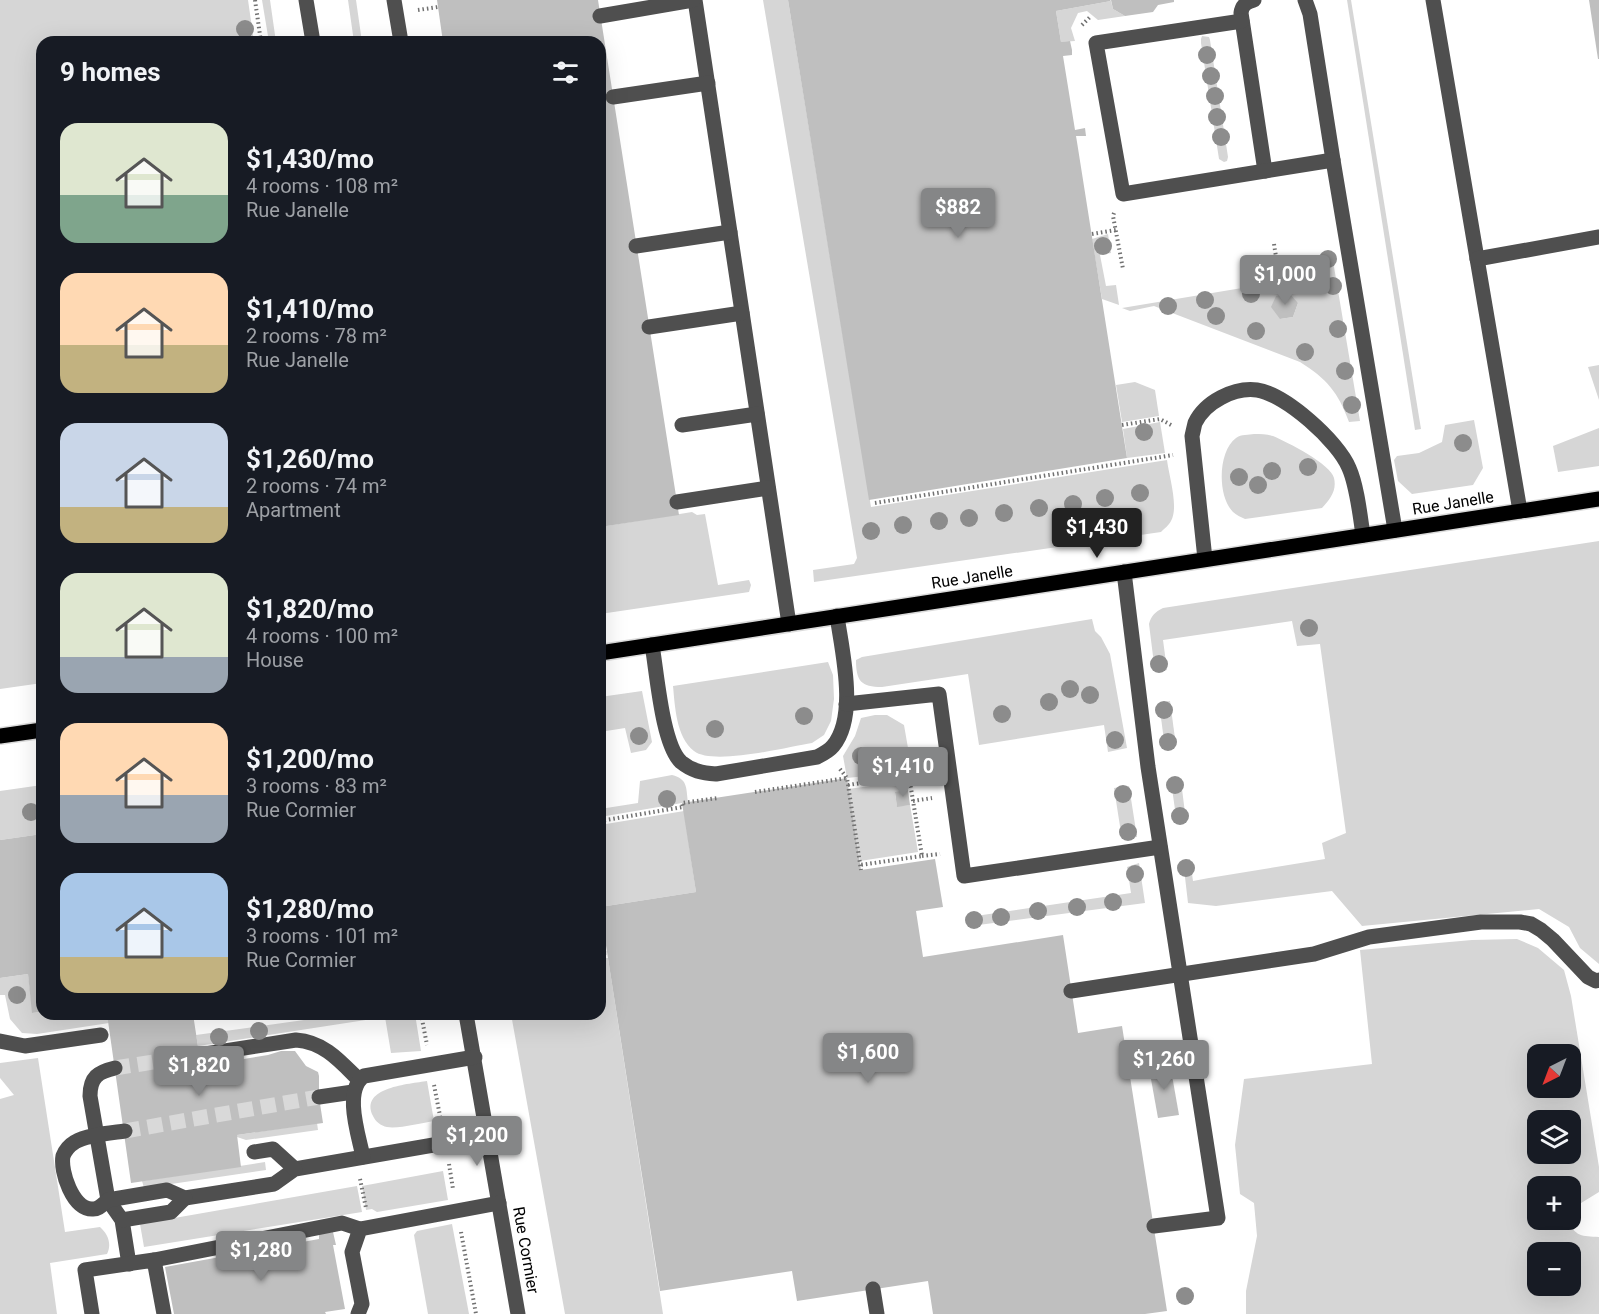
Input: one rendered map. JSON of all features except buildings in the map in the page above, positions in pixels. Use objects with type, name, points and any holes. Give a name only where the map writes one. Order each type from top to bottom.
[{"type":"main road","name":"Rue Janelle","points":[[606,652],[1599,498]]},
{"type":"main road","points":[[0,736],[36,731]]},
{"type":"street","points":[[306,0],[312,36]]},
{"type":"street","points":[[394,0],[400,36]]},
{"type":"street","points":[[600,16],[694,0],[789,624]]},
{"type":"street","points":[[1254,0],[1247,2],[1240,13],[1265,171]]},
{"type":"street","points":[[1305,0],[1310,14],[1395,530]]},
{"type":"street","points":[[1433,0],[1520,511]]},
{"type":"street","points":[[1242,21],[1096,43],[1123,194],[1333,160]]},
{"type":"street","points":[[613,97],[708,83]]},
{"type":"street","points":[[636,246],[730,232]]},
{"type":"street","points":[[1477,259],[1599,237]]},
{"type":"street","points":[[649,327],[742,313]]},
{"type":"street","points":[[1205,559],[1192,436],[1195,423],[1204,410],[1217,400],[1237,392],[1256,390],[1272,395],[1292,407],[1338,449],[1349,468],[1363,535]]},
{"type":"street","points":[[682,425],[757,414]]},
{"type":"street","points":[[677,502],[768,488]]},
{"type":"street","points":[[1124,572],[1148,766],[1218,1218],[1154,1226]]},
{"type":"street","points":[[652,645],[668,741],[682,763],[699,772],[716,774],[817,757],[834,745],[845,717],[847,685],[837,616]]},
{"type":"street","points":[[846,704],[939,694],[964,876],[1160,847]]},
{"type":"street","points":[[1071,991],[1314,954],[1369,937],[1481,922],[1531,924],[1553,940],[1588,977],[1599,980]]},
{"type":"street","name":"Rue Cormier","points":[[467,1020],[518,1314]]},
{"type":"street","points":[[0,1041],[25,1046],[101,1035]]},
{"type":"street","points":[[199,1055],[296,1040],[306,1041],[330,1052],[356,1086]]},
{"type":"street","points":[[363,1157],[352,1099],[356,1086],[363,1076],[475,1057]]},
{"type":"street","points":[[115,1068],[105,1071],[93,1080],[90,1096],[108,1200],[122,1220],[129,1264]]},
{"type":"street","points":[[319,1097],[356,1086]]},
{"type":"street","points":[[125,1131],[76,1141],[67,1149],[63,1157],[67,1185],[84,1207],[93,1210],[108,1200],[167,1190],[185,1198],[274,1184],[295,1169],[445,1143],[488,1133]]},
{"type":"street","points":[[254,1152],[273,1149],[295,1169]]},
{"type":"street","points":[[122,1220],[171,1212],[185,1198]]},
{"type":"street","points":[[92,1314],[85,1270],[154,1260],[342,1223],[360,1229],[500,1203]]},
{"type":"street","points":[[358,1314],[362,1304],[352,1252],[360,1229]]},
{"type":"street","points":[[154,1260],[164,1314]]},
{"type":"street","points":[[873,1289],[877,1314]]},
{"type":"path","points":[[255,0],[260,36]]},
{"type":"path","points":[[1123,194],[1113,216],[1123,268]]},
{"type":"path","points":[[1092,234],[1116,230]]},
{"type":"path","points":[[1274,244],[1282,295]]},
{"type":"path","points":[[1122,425],[1160,419]]},
{"type":"path","points":[[874,503],[1165,456]]},
{"type":"path","points":[[745,794],[847,778],[848,785],[861,868],[922,856],[909,776],[848,785]]},
{"type":"path","points":[[606,820],[683,807],[682,803],[722,797]]},
{"type":"path","points":[[422,1020],[428,1049]]},
{"type":"path","points":[[433,1080],[440,1120]]},
{"type":"path","points":[[450,1170],[455,1198]]},
{"type":"path","points":[[362,1186],[366,1211]]},
{"type":"path","points":[[459,1223],[476,1314]]},
{"type":"shaded area","points":[[0,0],[248,0],[253,36],[36,36],[36,684],[0,689]]},
{"type":"shaded area","points":[[262,0],[270,0],[275,36],[268,36]]},
{"type":"shaded area","points":[[348,0],[356,0],[361,36],[353,36]]},
{"type":"shaded area","points":[[763,0],[788,0],[871,507],[1167,460],[1174,508],[1171,521],[1161,532],[814,582],[813,570],[854,564],[857,558]]},
{"type":"shaded area","points":[[1347,0],[1351,0],[1421,429],[1415,430]]},
{"type":"shaded area","points":[[1111,1],[1113,9],[1125,16],[1098,20],[1087,11],[1078,13],[1071,28],[1075,41],[1061,42],[1056,11]]},
{"type":"shaded area","points":[[1202,36],[1209,37],[1210,40],[1228,157],[1224,162],[1219,159],[1201,43]]},
{"type":"shaded area","points":[[1108,234],[1111,253],[1100,255],[1106,286],[1116,285],[1119,305],[1102,299],[1092,239]]},
{"type":"shaded area","points":[[1329,251],[1332,255],[1360,421],[1349,422],[1331,387],[1318,374],[1300,362],[1154,306],[1130,311],[1122,308],[1278,282],[1280,319],[1293,317],[1298,303],[1284,295],[1283,282],[1326,274],[1324,255]]},
{"type":"shaded area","points":[[1599,365],[1599,400],[1588,367]]},
{"type":"shaded area","points":[[1135,382],[1155,390],[1159,416],[1122,422],[1116,385]]},
{"type":"shaded area","points":[[1474,420],[1483,468],[1473,485],[1412,494],[1398,481],[1394,460],[1397,456],[1419,453],[1442,442],[1445,425]]},
{"type":"shaded area","points":[[1160,422],[1165,453],[1127,458],[1123,429]]},
{"type":"shaded area","points":[[1599,428],[1599,466],[1558,472],[1553,446]]},
{"type":"shaded area","points":[[1254,434],[1271,435],[1288,443],[1317,460],[1331,472],[1335,483],[1334,491],[1322,508],[1245,519],[1233,512],[1224,496],[1223,463],[1230,444],[1236,438]]},
{"type":"shaded area","points":[[692,512],[697,515],[705,514],[718,585],[749,580],[751,585],[749,592],[606,613],[606,526]]},
{"type":"shaded area","points":[[1599,541],[1599,964],[1580,948],[1569,927],[1539,909],[1362,926],[1332,891],[1216,906],[1188,903],[1183,860],[1190,859],[1193,881],[1325,859],[1322,843],[1346,833],[1320,644],[1297,646],[1292,621],[1163,640],[1167,670],[1155,672],[1149,624],[1156,613],[1163,608]]},
{"type":"shaded area","points":[[1092,619],[1095,631],[1110,654],[1127,748],[1108,752],[1104,725],[979,745],[968,674],[882,687],[865,684],[857,673],[856,660],[862,657]]},
{"type":"shaded area","points":[[828,662],[833,675],[834,699],[831,721],[824,735],[812,743],[751,754],[717,757],[694,751],[683,738],[673,686]]},
{"type":"shaded area","points":[[642,691],[652,742],[646,750],[631,753],[625,728],[606,731],[606,696]]},
{"type":"shaded area","points":[[1170,701],[1176,746],[1165,748],[1159,703]]},
{"type":"shaded area","points":[[887,715],[904,725],[912,771],[847,778],[843,756],[855,736],[861,718]]},
{"type":"shaded area","points":[[672,775],[677,777],[684,782],[688,802],[606,816],[606,808],[638,803],[640,781]]},
{"type":"shaded area","points":[[907,781],[908,790],[895,793],[897,806],[910,805],[918,852],[860,861],[848,789]]},
{"type":"shaded area","points":[[1171,781],[1181,781],[1186,821],[1177,824]]},
{"type":"shaded area","points":[[36,786],[36,835],[0,840],[0,791]]},
{"type":"shaded area","points":[[1129,786],[1137,837],[1122,839],[1114,788]]},
{"type":"shaded area","points":[[684,811],[696,892],[606,906],[606,824]]},
{"type":"shaded area","points":[[1139,863],[1145,903],[971,926],[969,917],[1131,893],[1127,867]]},
{"type":"shaded area","points":[[1517,939],[1538,948],[1564,970],[1579,1044],[1527,1044],[1527,1098],[1581,1098],[1581,1057],[1599,1167],[1599,1192],[1581,1203],[1581,1176],[1527,1176],[1527,1230],[1573,1230],[1580,1235],[1599,1237],[1599,1314],[1246,1314],[1246,1291],[1257,1236],[1254,1203],[1240,1194],[1235,1145],[1244,1079],[1372,1064],[1360,950],[1472,940]]},
{"type":"shaded area","points":[[606,958],[608,958],[663,1314],[565,1314],[512,1020],[606,1020]]},
{"type":"shaded area","points":[[28,974],[36,1020],[108,1020],[109,1023],[37,1034],[22,1033],[10,1019],[5,995],[0,995],[0,978]]},
{"type":"shaded area","points":[[304,1020],[366,1020],[198,1046],[196,1035]]},
{"type":"shaded area","points":[[386,1020],[416,1020],[421,1051],[391,1053]]},
{"type":"shaded area","points":[[38,1058],[65,1232],[100,1227],[107,1236],[109,1247],[107,1254],[50,1263],[57,1314],[0,1314],[0,1099],[14,1095],[0,1078],[0,1063]]},
{"type":"shaded area","points":[[427,1081],[434,1121],[404,1127],[387,1127],[375,1120],[371,1106],[373,1099],[379,1093],[399,1086]]},
{"type":"shaded area","points":[[317,1123],[318,1130],[246,1140],[237,1137],[237,1135]]},
{"type":"shaded area","points":[[265,1162],[266,1170],[144,1188],[142,1181]]},
{"type":"shaded area","points":[[443,1171],[448,1200],[377,1212],[372,1209],[366,1210],[362,1186]]},
{"type":"shaded area","points":[[357,1186],[362,1212],[144,1247],[140,1224]]},
{"type":"shaded area","points":[[452,1224],[469,1314],[428,1314],[414,1235],[417,1231]]},
{"type":"tunnel","points":[[115,1068],[199,1055]]},
{"type":"tunnel","points":[[125,1131],[319,1097]]}]
